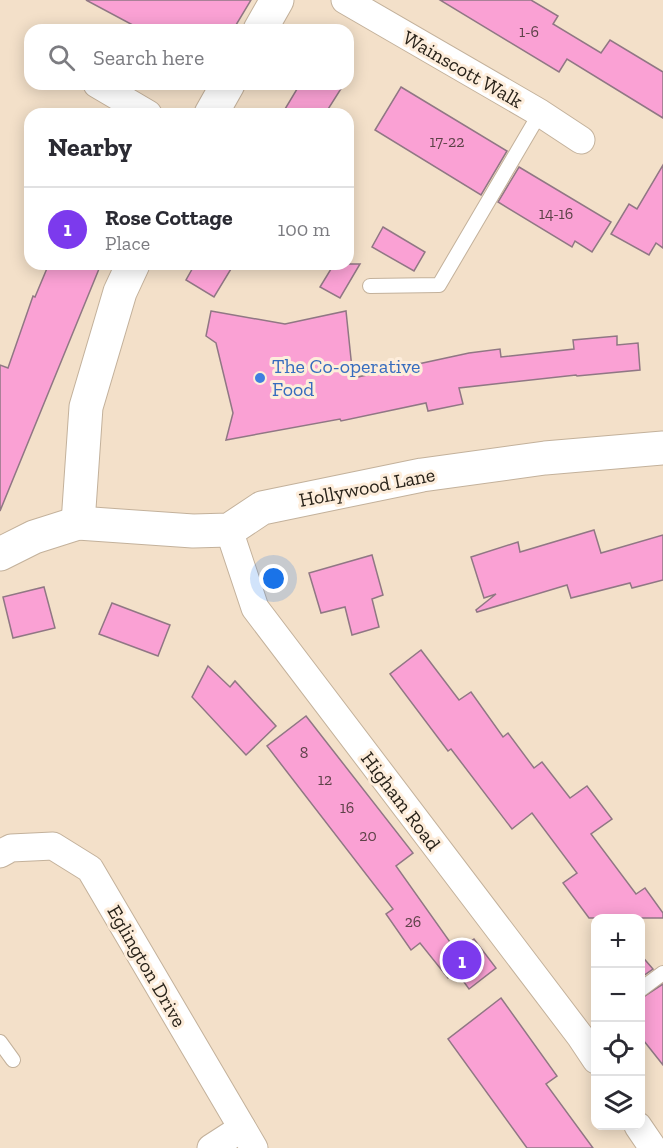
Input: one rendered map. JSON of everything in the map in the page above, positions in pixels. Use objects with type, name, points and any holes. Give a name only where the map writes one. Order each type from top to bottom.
[{"type":"main road","points":[[263,24],[277,0]]},
{"type":"main road","points":[[214,108],[225,90]]},
{"type":"main road","points":[[78,523],[86,407],[120,292],[130,270]]},
{"type":"main road","name":"Hollywood Lane","points":[[229,530],[262,508],[422,475],[544,458],[663,448]]},
{"type":"main road","points":[[0,554],[34,537],[78,523],[192,531],[229,530]]},
{"type":"street","name":"Wainscott Walk","points":[[345,0],[540,113],[581,140]]},
{"type":"street","points":[[107,90],[138,108]]},
{"type":"street","name":"Higham Road","points":[[229,530],[255,608],[584,1034],[591,1049]]},
{"type":"street","name":"Eglington Drive","points":[[0,854],[11,848],[53,846],[90,869],[248,1138]]},
{"type":"street","points":[[641,1130],[653,1148]]},
{"type":"street","points":[[211,1148],[248,1138]]},
{"type":"lane","points":[[370,286],[439,285],[540,113]]},
{"type":"lane","points":[[645,986],[663,973]]},
{"type":"lane","points":[[0,1042],[13,1060]]},
{"type":"building","points":[[86,0],[251,0],[237,24],[131,24]]},
{"type":"building","points":[[440,0],[531,0],[558,16],[553,24],[601,53],[610,40],[663,72],[663,118],[567,59],[559,72]]},
{"type":"building","points":[[401,87],[507,151],[481,195],[375,130]]},
{"type":"building","points":[[296,90],[340,90],[329,108],[286,108]]},
{"type":"building","points":[[663,165],[663,248],[656,243],[649,255],[611,234],[629,204],[637,209]]},
{"type":"building","points":[[519,167],[611,222],[592,252],[575,241],[572,247],[498,202]]},
{"type":"building","points":[[383,227],[425,252],[414,271],[372,247]]},
{"type":"building","points":[[354,264],[360,264],[340,298],[320,287],[330,270],[354,270]]},
{"type":"building","points":[[46,270],[99,270],[0,511],[0,365],[8,368],[33,296],[35,297]]},
{"type":"building","points":[[192,270],[230,270],[214,297],[186,280]]},
{"type":"building","points":[[211,311],[285,324],[346,311],[353,378],[469,353],[500,349],[501,357],[574,349],[573,340],[617,336],[617,345],[638,343],[640,370],[459,388],[463,404],[428,411],[426,403],[341,421],[340,419],[226,440],[233,413],[216,343],[206,336]]},
{"type":"building","points":[[594,530],[601,553],[663,535],[663,580],[632,588],[630,583],[571,598],[567,585],[477,612],[476,610],[496,594],[484,598],[471,557],[518,542],[520,552]]},
{"type":"building","points":[[372,555],[383,595],[372,599],[379,627],[352,635],[345,607],[321,613],[309,573]]},
{"type":"building","points":[[44,587],[55,628],[13,638],[3,597]]},
{"type":"building","points":[[112,603],[170,625],[158,656],[99,634]]},
{"type":"building","points":[[421,650],[459,700],[471,692],[503,737],[508,733],[534,768],[542,762],[570,798],[587,786],[612,819],[591,834],[636,894],[645,888],[663,913],[663,918],[645,918],[645,914],[591,914],[589,918],[563,883],[577,873],[532,813],[512,829],[451,749],[448,751],[390,674]]},
{"type":"building","points":[[208,666],[230,687],[235,681],[276,726],[246,755],[192,697]]},
{"type":"building","points":[[306,716],[413,853],[396,866],[457,952],[474,939],[496,968],[469,989],[456,971],[448,978],[420,943],[411,950],[386,914],[393,909],[267,746]]},
{"type":"building","points":[[645,960],[653,969],[645,975]]},
{"type":"building","points":[[663,984],[663,1065],[645,1042],[645,996]]},
{"type":"building","points":[[501,998],[557,1076],[546,1084],[593,1148],[527,1148],[448,1039]]},
{"type":"place","name":"The Co-operative Food","points":[[260,378]]},
{"type":"place","name":"Rose Cottage","points":[[462,960]]}]
